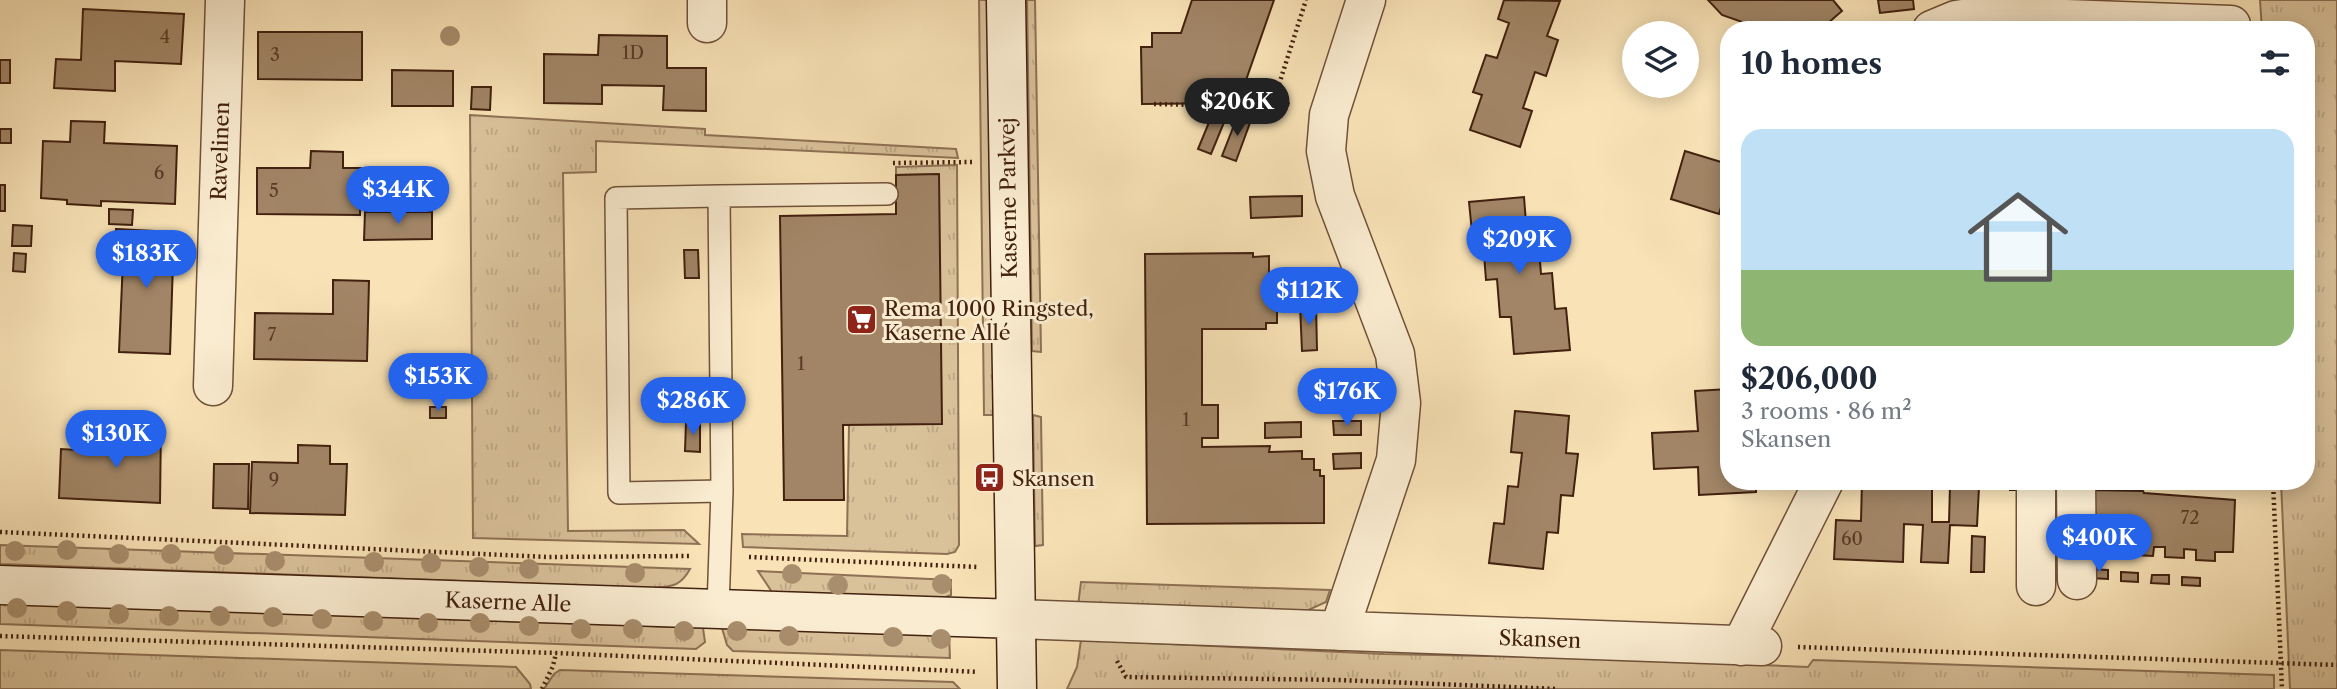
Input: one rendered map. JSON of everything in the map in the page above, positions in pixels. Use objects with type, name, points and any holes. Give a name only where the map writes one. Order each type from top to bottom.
[{"type":"street","name":"Ravelinen","points":[[213,386],[225,0]]},
{"type":"street","name":"Kaserne Parkvej","points":[[1006,0],[1017,680]]},
{"type":"street","points":[[1339,631],[1396,460],[1401,403],[1395,354],[1335,196],[1326,151],[1329,115],[1366,0]]},
{"type":"street","points":[[1954,21],[1984,16],[2121,21]]},
{"type":"street","points":[[1752,646],[1820,490]]},
{"type":"street","points":[[2036,490],[2036,586]]},
{"type":"street","points":[[2076,490],[2077,580]]},
{"type":"street","name":"Kaserne Alle","points":[[0,585],[1017,619]]},
{"type":"street","name":"Skansen","points":[[1017,619],[1752,646]]},
{"type":"lane","points":[[722,491],[619,493],[616,198],[887,194]]},
{"type":"lane","points":[[718,608],[722,491],[719,196]]},
{"type":"path","points":[[1274,100],[1307,0]]},
{"type":"path","points":[[1154,104],[1248,106],[1253,94],[1329,115]]},
{"type":"path","points":[[887,194],[886,163],[973,162]]},
{"type":"path","points":[[2273,490],[2282,689]]},
{"type":"path","points":[[0,532],[548,557],[721,556],[1015,567]]},
{"type":"path","points":[[1108,623],[1110,646],[1126,677],[1340,680],[1558,689]]},
{"type":"path","points":[[0,636],[556,653],[968,672],[1017,680]]},
{"type":"path","points":[[1752,646],[2337,665]]},
{"type":"path","points":[[542,689],[556,653]]},
{"type":"green space","points":[[979,0],[988,0],[995,415],[984,415]]},
{"type":"green space","points":[[1027,0],[1035,0],[1041,352],[1032,351]]},
{"type":"green space","points":[[2260,0],[2337,0],[2337,689],[2290,689],[2281,490],[2315,490],[2315,21],[2261,21]]},
{"type":"green space","points":[[470,115],[705,129],[705,135],[956,149],[958,158],[596,141],[596,172],[563,173],[568,531],[684,530],[699,544],[473,538]]},
{"type":"green space","points":[[957,165],[959,545],[955,552],[947,554],[743,547],[742,534],[847,536],[849,425],[938,174],[896,175],[896,167]]},
{"type":"green space","points":[[1033,415],[1041,417],[1043,545],[1035,546]]},
{"type":"green space","points":[[0,545],[690,569],[683,579],[675,584],[653,588],[0,564]]},
{"type":"green space","points":[[758,571],[951,580],[951,595],[941,599],[772,592]]},
{"type":"green space","points":[[1081,582],[1330,590],[1326,602],[1304,612],[1078,606]]},
{"type":"green space","points":[[0,603],[703,628],[705,642],[696,649],[0,624]]},
{"type":"green space","points":[[722,628],[949,635],[950,658],[733,651],[727,645]]},
{"type":"green space","points":[[1081,640],[1384,654],[1596,658],[1808,667],[1813,660],[2274,675],[2274,689],[1067,689],[1077,667]]},
{"type":"green space","points":[[0,650],[516,667],[531,689],[0,689]]},
{"type":"green space","points":[[560,670],[953,682],[960,689],[544,689]]},
{"type":"building","points":[[1192,0],[1274,0],[1238,103],[1142,104],[1141,47],[1152,47],[1152,33],[1181,33]]},
{"type":"building","points":[[1504,0],[1560,1],[1547,36],[1558,40],[1546,76],[1535,72],[1523,108],[1532,111],[1520,147],[1470,130],[1482,95],[1473,92],[1486,55],[1497,58],[1509,23],[1498,19]]},
{"type":"building","points":[[1708,0],[1833,0],[1842,11],[1830,21],[1739,21],[1722,15]]},
{"type":"building","points":[[1878,0],[1913,0],[1914,9],[1880,13]]},
{"type":"building","points":[[83,9],[184,14],[181,64],[115,61],[115,91],[54,88],[56,59],[81,60]]},
{"type":"building","points":[[258,32],[362,32],[362,80],[258,79]]},
{"type":"building","points":[[599,35],[667,36],[667,68],[706,68],[706,111],[663,110],[664,86],[602,85],[602,104],[544,103],[544,54],[598,55]]},
{"type":"building","points":[[0,60],[10,60],[10,83],[0,83]]},
{"type":"building","points":[[392,70],[453,71],[453,106],[392,106]]},
{"type":"building","points":[[472,87],[491,87],[490,110],[471,109]]},
{"type":"building","points":[[1212,115],[1225,120],[1211,154],[1198,149]]},
{"type":"building","points":[[1238,115],[1251,120],[1236,161],[1222,156]]},
{"type":"building","points":[[71,121],[105,122],[104,143],[177,146],[175,204],[101,201],[101,206],[67,204],[67,200],[41,198],[43,141],[70,142]]},
{"type":"building","points":[[0,129],[11,129],[11,143],[0,143]]},
{"type":"building","points":[[311,151],[343,152],[343,168],[361,168],[360,215],[257,214],[257,168],[310,168]]},
{"type":"building","points":[[1685,151],[1720,162],[1719,214],[1671,199]]},
{"type":"building","name":"Rema 1000 Ringsted, Kaserne Allé","points":[[939,174],[942,424],[843,425],[844,500],[784,500],[780,216],[896,214],[896,175]]},
{"type":"building","points":[[0,185],[5,185],[5,211],[0,211]]},
{"type":"building","points":[[1302,196],[1302,216],[1251,218],[1250,197]]},
{"type":"building","points":[[1524,197],[1527,236],[1538,235],[1541,274],[1552,273],[1555,309],[1566,308],[1570,350],[1514,354],[1511,317],[1500,317],[1497,279],[1486,280],[1483,241],[1473,242],[1469,202]]},
{"type":"building","points":[[109,209],[133,210],[132,225],[109,224]]},
{"type":"building","points":[[365,212],[432,212],[432,239],[364,240]]},
{"type":"building","points":[[13,225],[32,226],[31,246],[12,246]]},
{"type":"building","points":[[116,229],[174,232],[170,354],[119,352],[123,260],[115,259]]},
{"type":"building","points":[[684,250],[698,250],[699,278],[685,278]]},
{"type":"building","points":[[14,253],[26,254],[25,272],[13,271]]},
{"type":"building","points":[[1253,253],[1253,257],[1269,256],[1269,289],[1277,289],[1277,323],[1266,323],[1266,329],[1202,329],[1202,405],[1218,405],[1218,438],[1202,438],[1202,447],[1270,446],[1269,452],[1302,451],[1302,459],[1314,459],[1314,470],[1320,470],[1320,476],[1324,476],[1324,523],[1147,524],[1145,254]]},
{"type":"building","points":[[333,280],[369,281],[367,361],[254,359],[255,313],[333,314]]},
{"type":"building","points":[[1316,304],[1317,350],[1302,351],[1300,305]]},
{"type":"building","points":[[1720,390],[1720,490],[1756,492],[1699,495],[1698,467],[1654,469],[1652,433],[1698,431],[1695,391]]},
{"type":"building","points":[[430,407],[446,407],[446,418],[430,418]]},
{"type":"building","points":[[1515,411],[1569,416],[1566,453],[1578,454],[1573,496],[1561,495],[1558,533],[1547,532],[1543,569],[1489,563],[1494,523],[1504,524],[1508,486],[1518,487],[1522,453],[1511,452]]},
{"type":"building","points":[[1333,421],[1361,421],[1361,435],[1334,435]]},
{"type":"building","points":[[686,422],[700,422],[700,452],[685,451]]},
{"type":"building","points":[[1301,422],[1301,437],[1265,438],[1265,423]]},
{"type":"building","points":[[130,424],[161,425],[160,503],[59,498],[61,449],[129,453]]},
{"type":"building","points":[[298,445],[330,446],[330,464],[347,464],[345,515],[250,513],[252,462],[298,463]]},
{"type":"building","points":[[1361,453],[1361,468],[1334,469],[1333,454]]},
{"type":"building","points":[[214,464],[249,464],[248,509],[213,508]]},
{"type":"building","points":[[1862,490],[1932,490],[1932,522],[1949,522],[1950,490],[1979,490],[1977,526],[1950,525],[1948,563],[1921,562],[1923,525],[1904,524],[1903,562],[1834,559],[1836,520],[1861,521]]},
{"type":"building","points":[[2092,490],[2143,491],[2235,500],[2233,552],[2215,552],[2215,561],[2196,560],[2196,550],[2184,549],[2184,558],[2165,557],[2165,547],[2154,547],[2153,556],[2134,555],[2134,545],[2124,544],[2124,554],[2104,553],[2104,541],[2091,541]]},
{"type":"building","points":[[1972,536],[1985,537],[1984,572],[1971,572]]},
{"type":"building","points":[[2090,569],[2108,570],[2108,579],[2090,578]]},
{"type":"building","points":[[2121,572],[2138,573],[2138,582],[2121,581]]},
{"type":"building","points":[[2152,575],[2169,575],[2169,584],[2151,583]]},
{"type":"building","points":[[2182,577],[2200,578],[2200,586],[2182,585]]},
{"type":"place","name":"Rema 1000 Ringsted, Kaserne Allé","points":[[861,320]]},
{"type":"place","name":"Skansen","points":[[989,478]]}]
